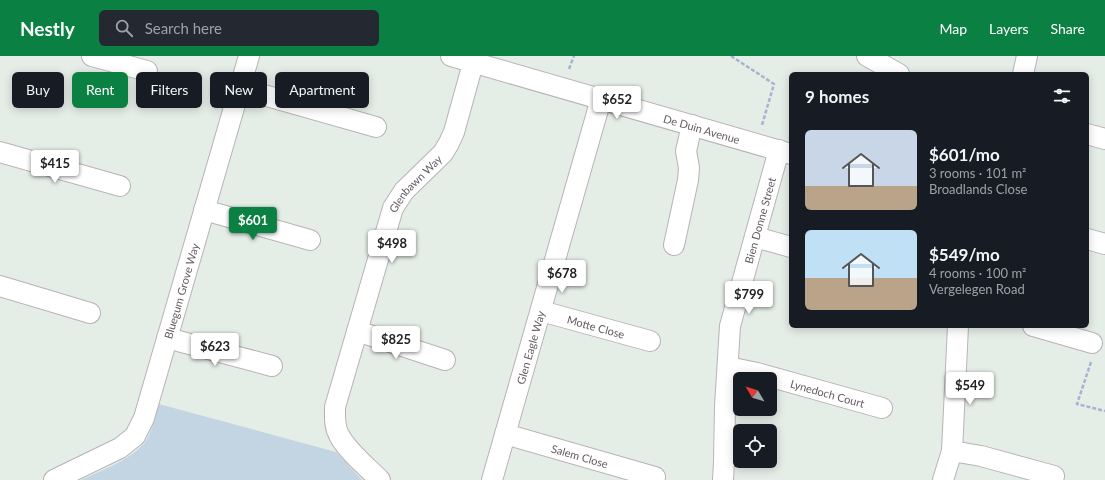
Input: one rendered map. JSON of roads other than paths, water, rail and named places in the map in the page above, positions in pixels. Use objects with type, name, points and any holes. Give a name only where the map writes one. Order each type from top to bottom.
[{"type":"street","points":[[92,56],[147,71]]},
{"type":"street","name":"Bluegum Grove Way","points":[[244,72],[249,56]]},
{"type":"street","name":"De Duin Avenue","points":[[451,56],[474,59],[601,99],[785,152]]},
{"type":"street","points":[[867,56],[895,72]]},
{"type":"street","points":[[1023,72],[1027,56]]},
{"type":"street","name":"Glenbawn Way","points":[[380,480],[347,446],[339,434],[335,421],[335,407],[392,208],[404,191],[443,153],[449,143],[454,132],[474,59]]},
{"type":"street","points":[[267,96],[376,127]]},
{"type":"street","name":"Glen Eagle Way","points":[[492,480],[601,99]]},
{"type":"street","name":"Bluegum Grove Way","points":[[54,480],[120,448],[135,436],[144,418],[233,108]]},
{"type":"street","points":[[674,245],[688,180],[689,168],[686,152],[692,125]]},
{"type":"street","points":[[1089,135],[1105,139]]},
{"type":"street","points":[[0,152],[120,186]]},
{"type":"street","name":"Bien Donne Street","points":[[723,480],[725,406],[730,326],[755,237],[785,152]]},
{"type":"street","points":[[204,210],[310,240]]},
{"type":"street","points":[[755,237],[789,246]]},
{"type":"street","points":[[1089,240],[1105,244]]},
{"type":"street","points":[[0,286],[90,313]]},
{"type":"street","name":"Motte Close","points":[[541,311],[650,341]]},
{"type":"street","points":[[943,480],[952,451],[958,328]]},
{"type":"street","points":[[1040,328],[1092,343]]},
{"type":"street","points":[[357,331],[445,360]]},
{"type":"street","points":[[167,338],[272,366]]},
{"type":"street","name":"Lynedoch Court","points":[[728,367],[757,373],[882,408]]},
{"type":"street","name":"Salem Close","points":[[505,434],[655,477]]},
{"type":"street","points":[[952,451],[981,456],[1054,476]]}]
